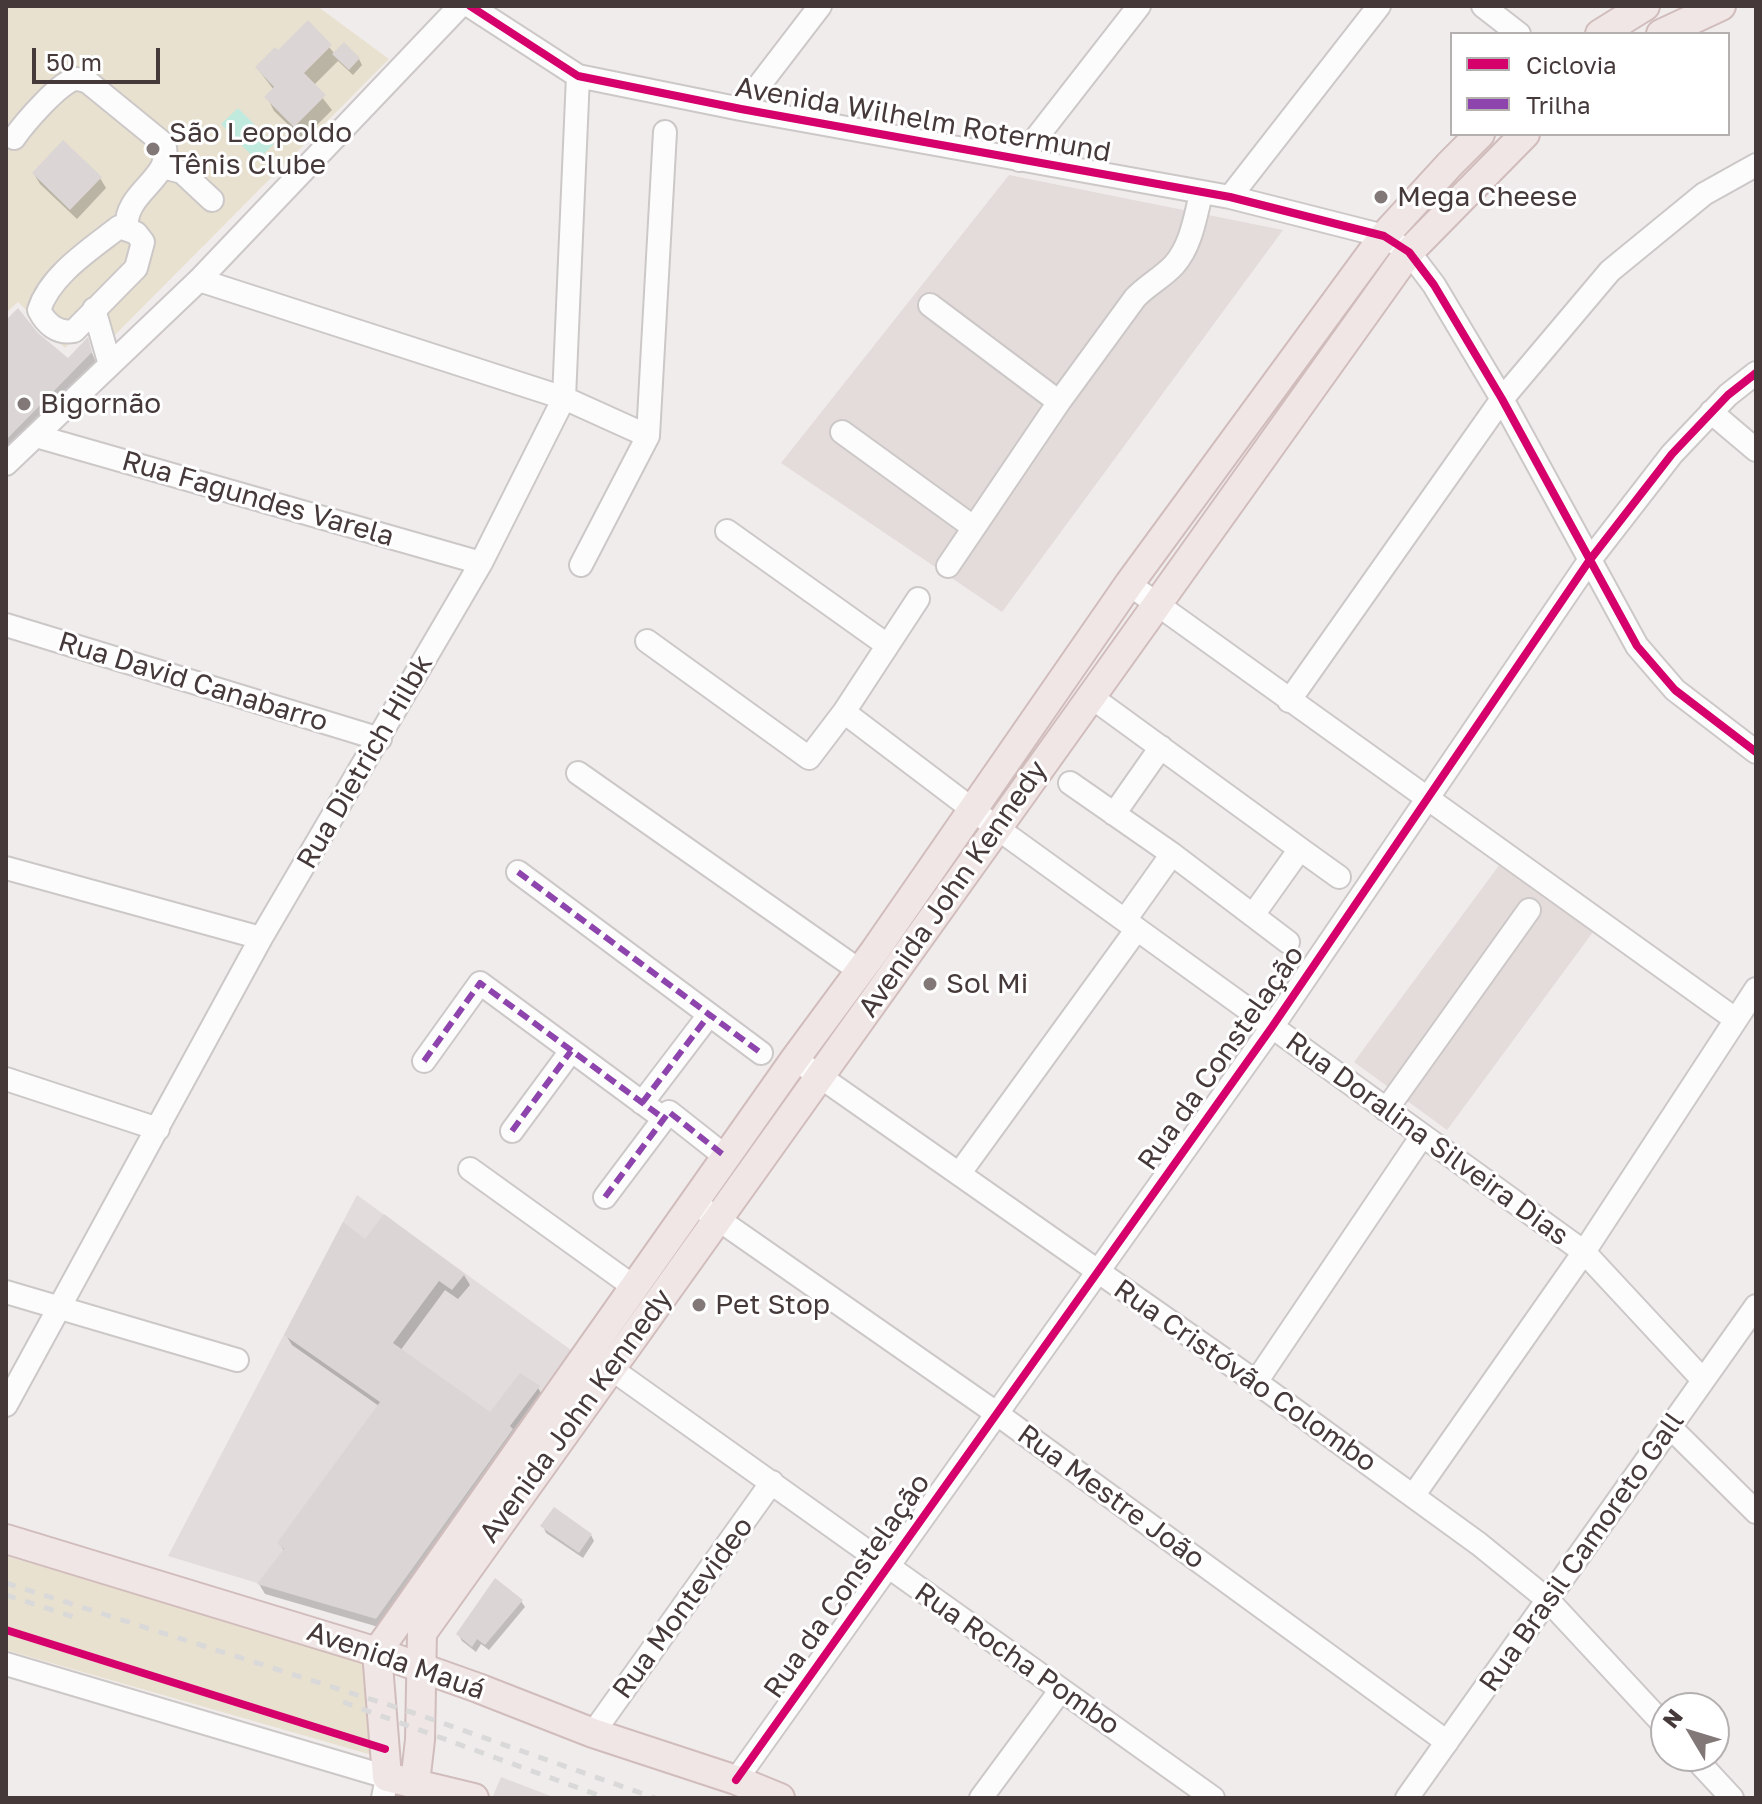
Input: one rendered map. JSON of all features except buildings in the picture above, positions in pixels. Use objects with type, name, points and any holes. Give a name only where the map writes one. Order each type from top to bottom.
[{"type":"main road","points":[[1603,32],[1645,6]]},
{"type":"main road","points":[[1665,32],[1721,6]]},
{"type":"main road","name":"Avenida John Kennedy","points":[[414,1790],[420,1740],[422,1633],[599,1360],[634,1287],[860,971],[1129,584],[1384,236],[1478,136]]},
{"type":"main road","name":"Avenida John Kennedy","points":[[377,1652],[599,1360],[717,1219],[1409,252],[1523,136]]},
{"type":"main road","name":"Avenida Mauá","points":[[6,1539],[377,1652],[593,1733],[736,1780],[780,1798]]},
{"type":"main road","points":[[377,1652],[385,1787],[474,1798]]},
{"type":"street","points":[[6,464],[199,280],[460,6]]},
{"type":"street","name":"Avenida Wilhelm Rotermund","points":[[470,6],[578,76],[741,109],[1230,197],[1384,236],[1409,252]]},
{"type":"street","points":[[1019,160],[1139,6]]},
{"type":"street","points":[[1230,197],[1379,6]]},
{"type":"street","points":[[1483,6],[1516,32]]},
{"type":"street","points":[[741,109],[814,8]]},
{"type":"street","name":"Rua Dietrich Hilbk","points":[[6,1405],[261,938],[481,563],[564,398],[578,76]]},
{"type":"street","points":[[14,138],[31,116],[68,81],[77,79],[88,82],[164,144],[167,155],[163,167],[133,201],[128,211],[127,228]]},
{"type":"street","points":[[581,565],[648,436],[665,132]]},
{"type":"street","points":[[1289,701],[1502,399],[1610,271],[1704,194],[1756,165]]},
{"type":"street","points":[[163,167],[182,172],[212,200]]},
{"type":"street","points":[[948,566],[1059,402],[1135,298],[1162,277],[1185,252],[1201,194]]},
{"type":"street","points":[[119,227],[127,228],[143,242],[136,268],[94,309],[74,331],[65,332],[45,321],[39,310],[44,295],[70,268],[119,227]]},
{"type":"street","points":[[1409,252],[1434,285],[1502,399],[1637,646],[1675,690],[1756,752]]},
{"type":"street","points":[[199,280],[564,398],[648,436]]},
{"type":"street","points":[[930,305],[1059,402]]},
{"type":"street","points":[[94,309],[110,365]]},
{"type":"street","name":"Rua da Constelação","points":[[736,1780],[1272,1027],[1589,561],[1672,454],[1728,395],[1756,373]]},
{"type":"street","points":[[1711,412],[1756,450]]},
{"type":"street","points":[[842,432],[973,527]]},
{"type":"street","name":"Rua Fagundes Varela","points":[[36,436],[481,563]]},
{"type":"street","points":[[727,531],[887,645]]},
{"type":"street","points":[[1129,584],[1735,1019]]},
{"type":"street","points":[[647,641],[809,758],[844,712],[918,599]]},
{"type":"street","name":"Rua David Canabarro","points":[[6,625],[380,739]]},
{"type":"street","points":[[1090,696],[1339,877]]},
{"type":"street","name":"Rua Doralina Silveira Dias","points":[[844,712],[997,828],[1584,1252],[1703,1380]]},
{"type":"street","points":[[1114,814],[1161,747]]},
{"type":"street","points":[[578,773],[860,971]]},
{"type":"street","points":[[1070,783],[1172,854],[1288,942]]},
{"type":"street","points":[[1253,915],[1300,849]]},
{"type":"street","points":[[959,1174],[1131,925],[1172,854]]},
{"type":"street","points":[[6,868],[261,938]]},
{"type":"street","points":[[518,872],[761,1053]]},
{"type":"street","points":[[1386,1110],[1529,910]]},
{"type":"street","points":[[424,1061],[480,983],[663,1118]]},
{"type":"street","points":[[1413,1496],[1584,1252],[1756,989]]},
{"type":"street","points":[[642,1103],[709,1015]]},
{"type":"street","points":[[512,1131],[571,1051]]},
{"type":"street","name":"Rua Cristóvão Colombo","points":[[795,1059],[1256,1382],[1479,1544],[1548,1600],[1650,1710]]},
{"type":"street","points":[[6,1079],[158,1129]]},
{"type":"street","points":[[605,1197],[669,1112],[726,1157]]},
{"type":"street","points":[[1256,1382],[1422,1136]]},
{"type":"street","points":[[470,1169],[634,1287]]},
{"type":"street","name":"Rua Mestre João","points":[[694,1202],[996,1413],[1447,1742]]},
{"type":"street","points":[[6,1292],[237,1360]]},
{"type":"street","name":"Rua Brasil Camoreto Gall","points":[[1407,1798],[1756,1306]]},
{"type":"street","name":"Rua Rocha Pombo","points":[[599,1360],[1213,1798]]},
{"type":"street","points":[[1670,1427],[1756,1512]]},
{"type":"street","name":"Rua Montevideo","points":[[593,1733],[772,1482]]},
{"type":"street","points":[[6,1664],[385,1787]]},
{"type":"street","points":[[981,1798],[1060,1691]]},
{"type":"street","points":[[1708,1772],[1732,1798]]},
{"type":"shaded area","name":"São Leopoldo Tênis Clube","points":[[6,6],[317,6],[389,59],[111,339],[92,321],[65,348],[18,302],[6,313]]},
{"type":"shaded area","points":[[238,108],[274,144],[257,161],[221,124]]},
{"type":"shaded area","points":[[1009,175],[1283,230],[1002,612],[781,463]]},
{"type":"shaded area","points":[[1500,864],[1593,932],[1447,1130],[1354,1062]]},
{"type":"shaded area","points":[[357,1195],[571,1350],[376,1619],[168,1556]]},
{"type":"shaded area","points":[[6,1556],[362,1660],[372,1667],[372,1755],[6,1650]]},
{"type":"shaded area","points":[[501,1777],[556,1798],[493,1796]]},
{"type":"railway","points":[[6,1583],[414,1713],[655,1798]]},
{"type":"railway","points":[[6,1595],[80,1619]]},
{"type":"railway","points":[[343,1702],[606,1798]]},
{"type":"marked path","points":[[518,872],[761,1053]]},
{"type":"marked path","points":[[424,1061],[480,983],[663,1118]]},
{"type":"marked path","points":[[642,1103],[709,1015]]},
{"type":"marked path","points":[[512,1131],[571,1051]]},
{"type":"marked path","points":[[605,1197],[669,1112],[726,1157]]},
{"type":"cycle path","points":[[470,6],[578,76],[741,109],[1230,197],[1384,236],[1409,252],[1434,285],[1502,399],[1637,646],[1675,690],[1756,752]]},
{"type":"cycle path","points":[[736,1780],[1272,1027],[1589,561],[1672,454],[1728,395],[1756,373]]},
{"type":"cycle path","points":[[6,1630],[385,1749]]},
{"type":"place","name":"São Leopoldo Tênis Clube","points":[[153,149]]},
{"type":"place","name":"Mega Cheese","points":[[1381,197]]},
{"type":"place","name":"Bigornão","points":[[24,404]]},
{"type":"place","name":"Sol Mi","points":[[930,984]]},
{"type":"place","name":"Pet Stop","points":[[699,1305]]}]
